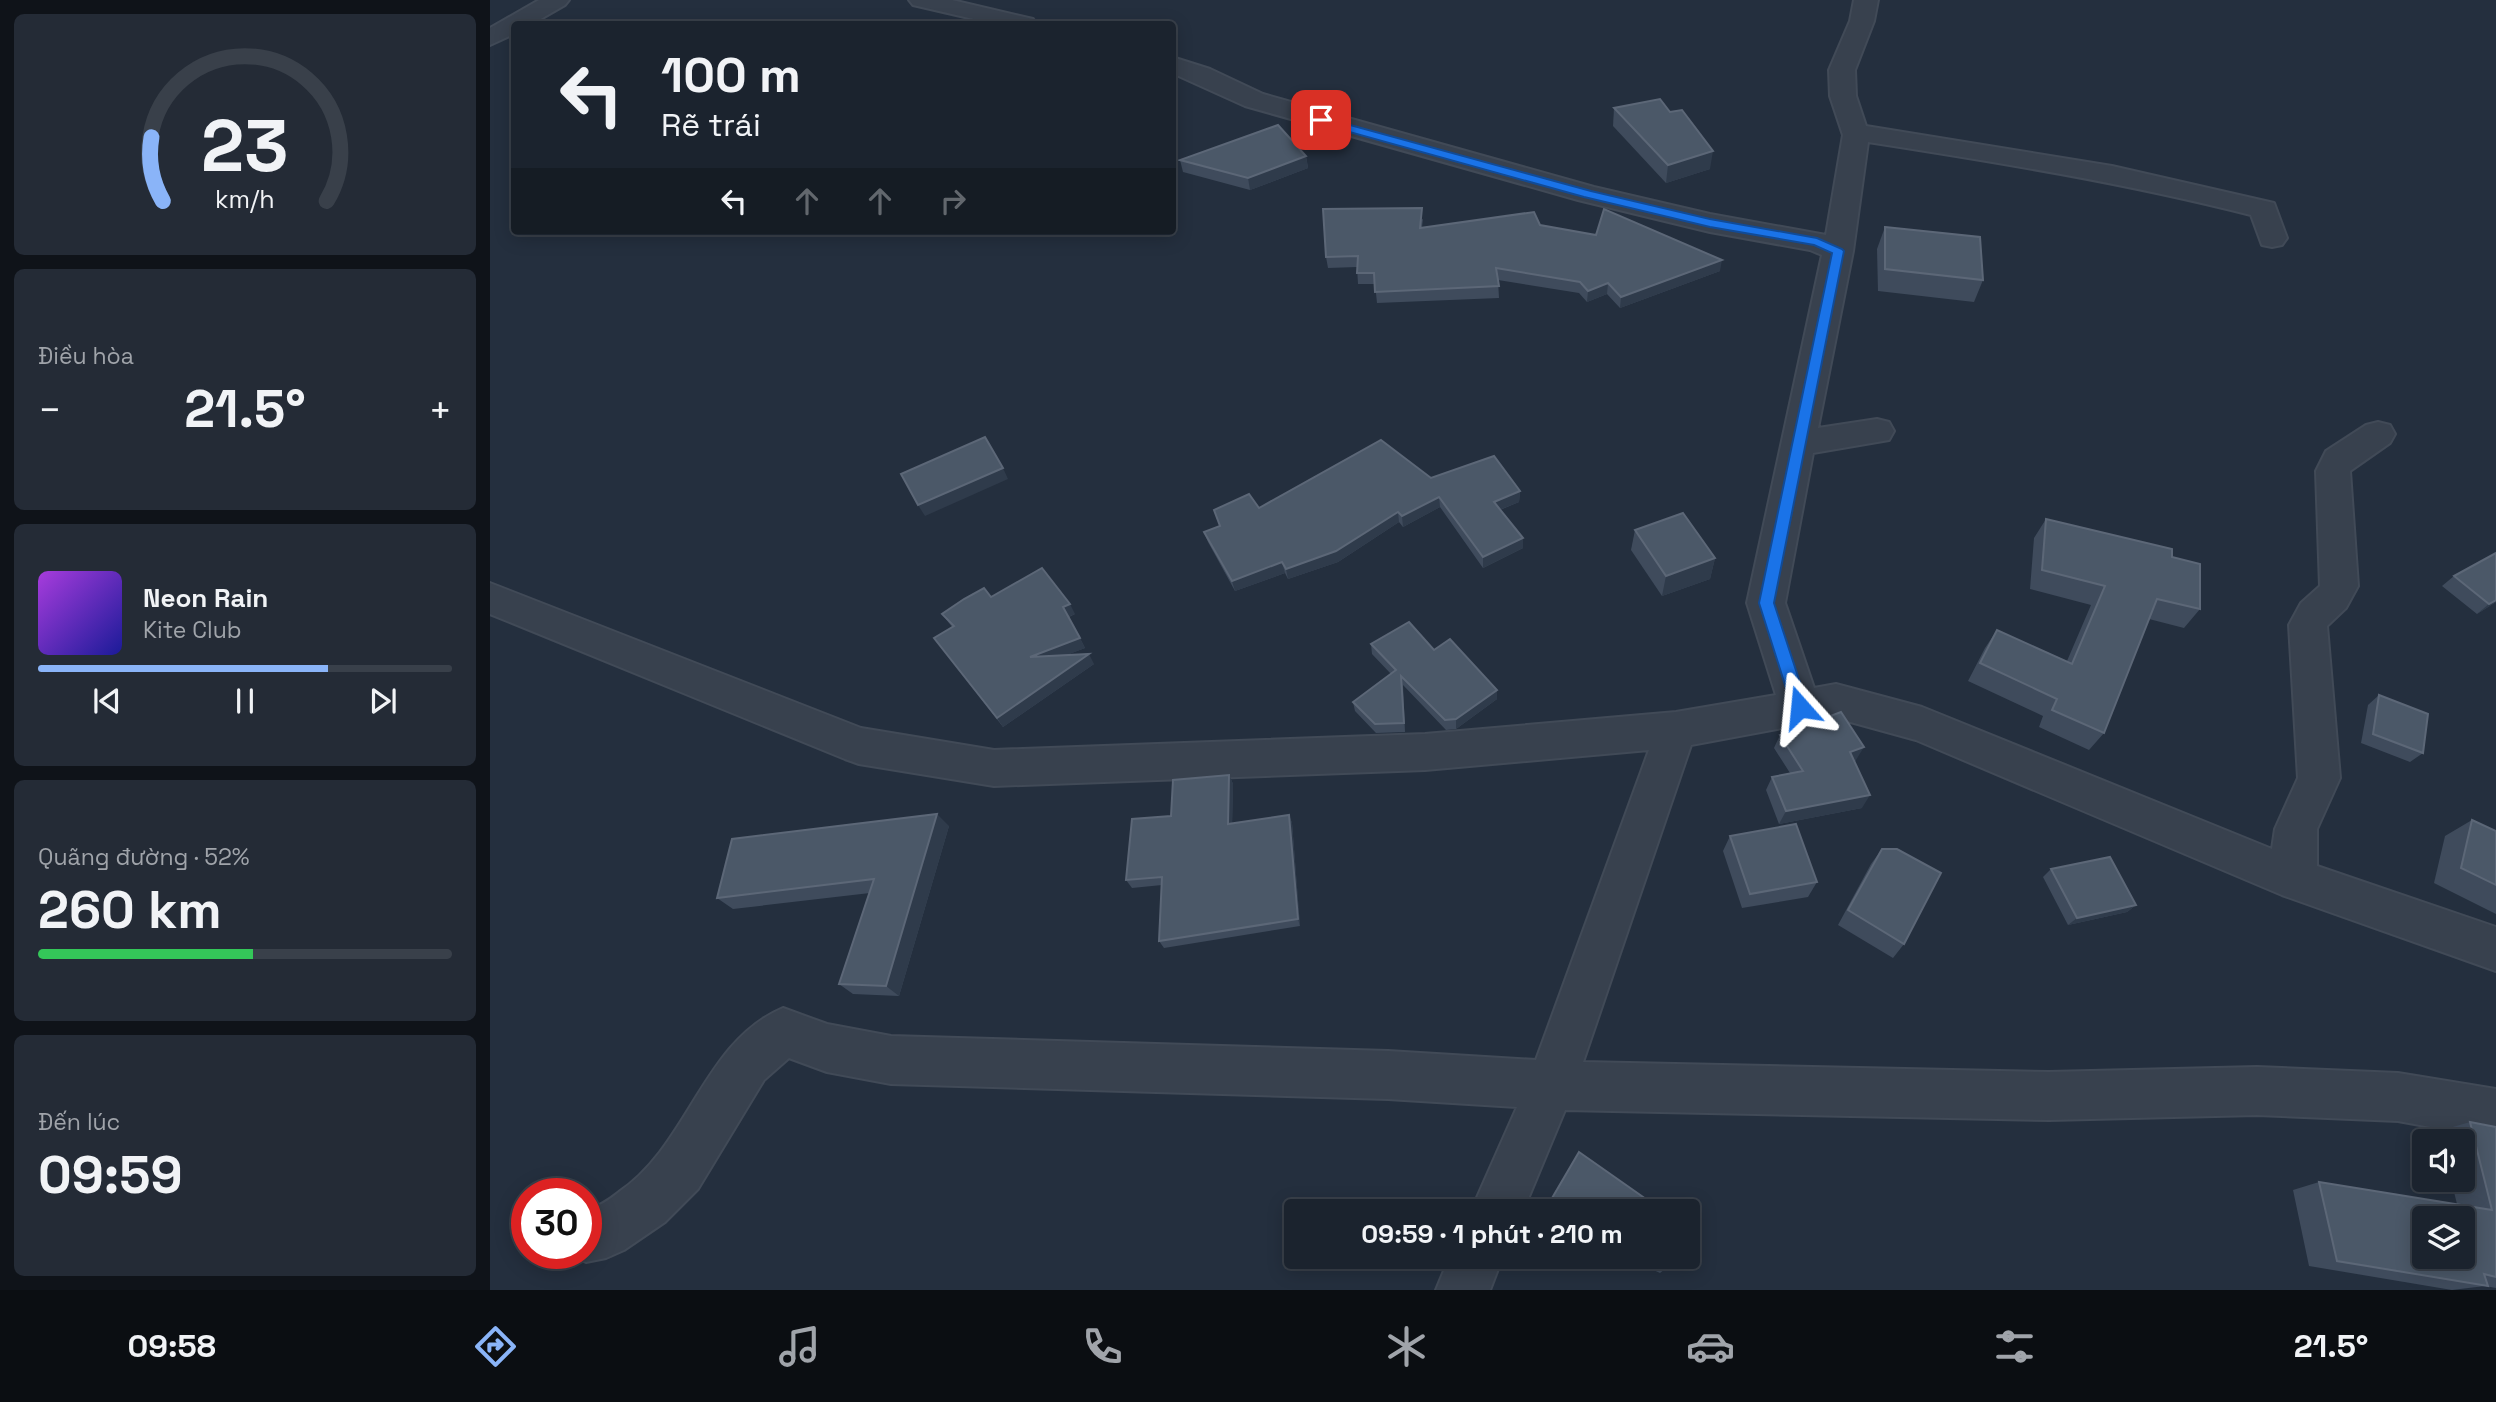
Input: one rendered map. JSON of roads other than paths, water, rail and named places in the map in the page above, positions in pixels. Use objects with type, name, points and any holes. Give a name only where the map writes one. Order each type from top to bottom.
[{"type":"street","points":[[520,21],[557,0]]},
{"type":"street","points":[[921,0],[1011,21]]},
{"type":"street","points":[[1800,707],[1766,603],[1838,251],[1855,150],[1854,132],[1841,85],[1842,70],[1862,21],[1866,0]]},
{"type":"street","points":[[490,38],[511,26]]},
{"type":"street","points":[[1176,65],[1201,74],[1254,100],[1321,120],[1588,194],[1710,223],[1817,242],[1838,251]]},
{"type":"street","points":[[1854,132],[2010,156],[2174,187],[2242,203],[2264,209],[2272,238]]},
{"type":"street","points":[[1798,443],[1877,431]]},
{"type":"street","points":[[2297,880],[2294,842],[2296,829],[2316,792],[2319,778],[2308,625],[2315,611],[2332,599],[2339,586],[2333,471],[2338,460],[2378,434]]},
{"type":"street","points":[[490,598],[859,746],[994,768],[1425,752],[1676,730],[1836,701],[1922,724],[2297,880],[2496,949]]},
{"type":"street","points":[[1502,1199],[1551,1084],[1676,730]]},
{"type":"street","points":[[602,1233],[647,1204],[680,1171],[747,1063],[783,1032],[827,1048],[891,1060],[1374,1074],[1551,1084],[2049,1096],[2257,1091],[2398,1097],[2496,1114]]},
{"type":"street","points":[[1463,1290],[1472,1269]]}]
